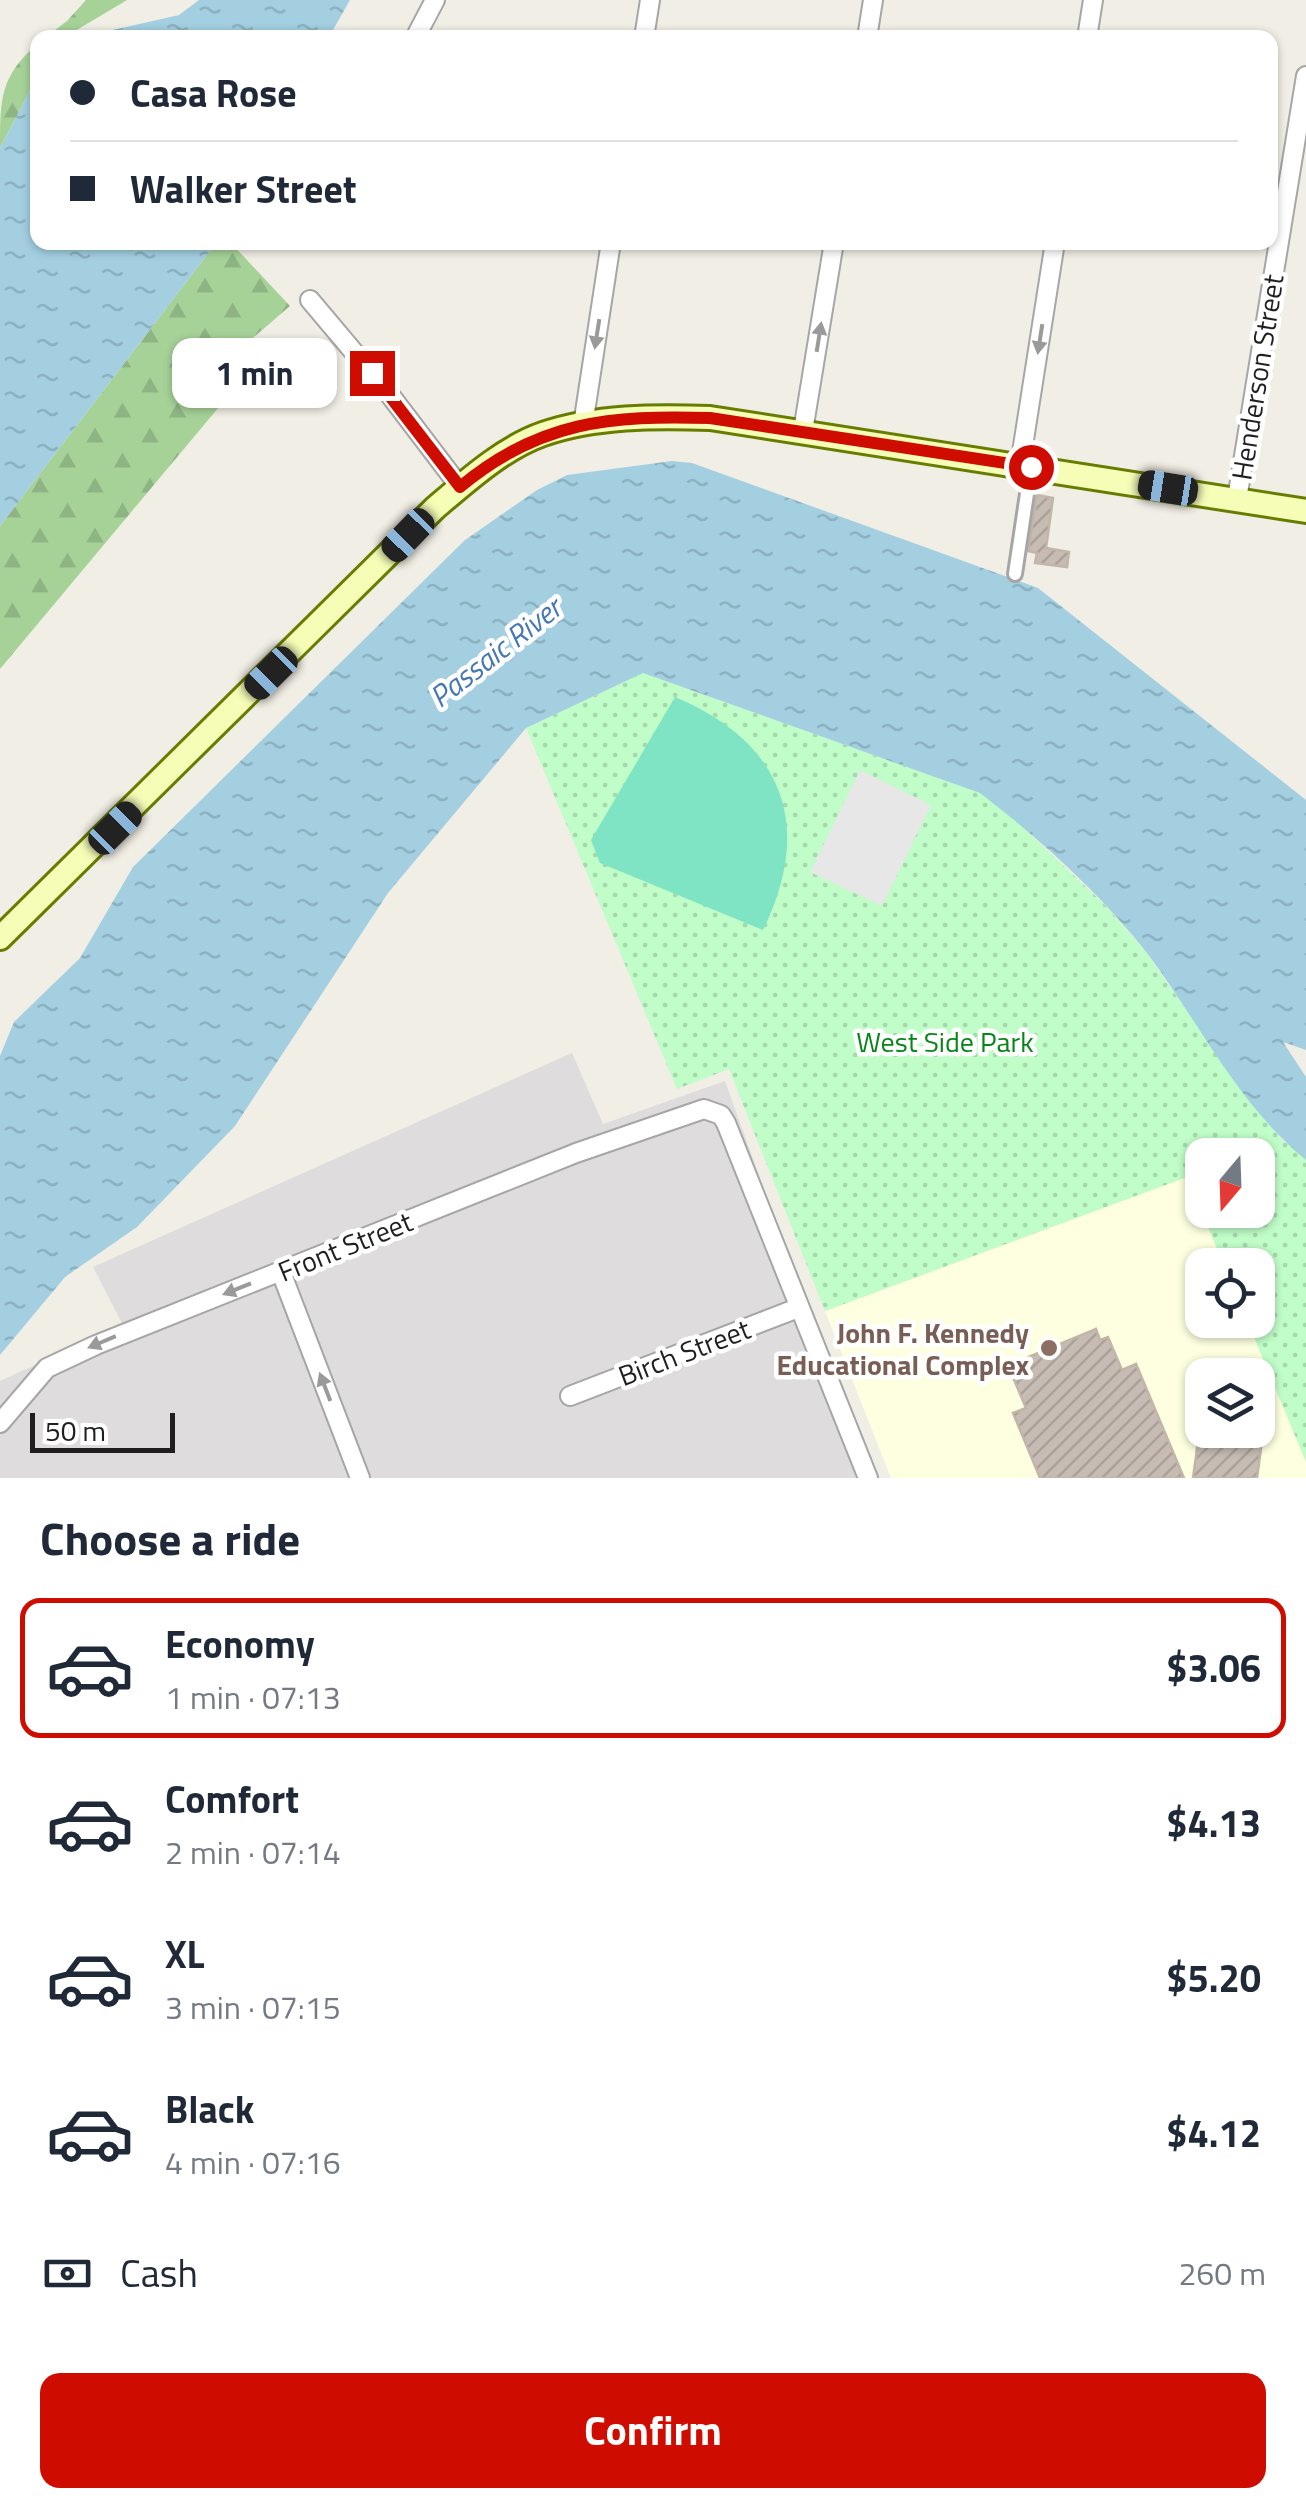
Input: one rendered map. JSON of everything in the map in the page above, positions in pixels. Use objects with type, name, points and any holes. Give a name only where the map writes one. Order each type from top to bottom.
[{"type":"main road","points":[[0,938],[435,508],[504,455],[541,435],[582,425],[659,416],[710,418],[1306,511]]},
{"type":"street","points":[[418,30],[435,0]]},
{"type":"street","points":[[645,30],[650,0]]},
{"type":"street","points":[[868,30],[873,0]]},
{"type":"street","points":[[1088,30],[1094,0]]},
{"type":"street","name":"Henderson Street","points":[[1278,248],[1306,76]]},
{"type":"street","points":[[582,425],[611,250]]},
{"type":"street","points":[[804,432],[833,250]]},
{"type":"street","points":[[1015,574],[1054,250]]},
{"type":"street","name":"Henderson Street","points":[[1237,500],[1278,250]]},
{"type":"street","points":[[310,300],[390,394],[460,487]]},
{"type":"street","name":"Front Street","points":[[0,1423],[47,1368],[96,1344],[696,1109],[713,1110],[726,1123],[798,1308]]},
{"type":"street","points":[[280,1272],[359,1478]]},
{"type":"street","points":[[798,1308],[868,1478]]},
{"type":"street","name":"Birch Street","points":[[570,1396],[798,1308]]},
{"type":"shaded area","points":[[860,770],[931,805],[882,906],[810,872]]},
{"type":"shaded area","points":[[572,1053],[603,1124],[725,1081],[868,1478],[0,1478],[0,1381],[123,1325],[93,1267]]},
{"type":"shaded area","name":"John F. Kennedy Educational Complex","points":[[1185,1178],[1185,1228],[1208,1228],[1217,1248],[1185,1248],[1185,1338],[1254,1338],[1263,1358],[1185,1358],[1185,1448],[1275,1448],[1275,1387],[1306,1462],[1306,1478],[891,1478],[825,1311]]},
{"type":"green space","points":[[86,0],[127,0],[77,30],[55,30]]},
{"type":"green space","points":[[30,51],[30,90],[0,148],[5,90]]},
{"type":"green space","points":[[211,250],[238,250],[290,306],[224,363],[239,383],[0,669],[0,526]]},
{"type":"green space","name":"West Side Park","points":[[643,673],[980,793],[1012,817],[1105,905],[1146,952],[1243,1092],[1284,1142],[1306,1153],[1306,1462],[1275,1387],[1275,1358],[1263,1358],[1254,1338],[1275,1338],[1275,1248],[1217,1248],[1208,1228],[1275,1228],[1275,1138],[1185,1138],[1185,1178],[825,1311],[729,1069],[677,1089],[526,728]]},
{"type":"green space","points":[[675,697],[741,737],[764,763],[779,791],[786,822],[786,855],[779,891],[763,930],[600,863],[591,840]]},
{"type":"water","points":[[199,0],[350,0],[333,30],[113,30],[179,15]]},
{"type":"water","points":[[30,90],[30,250],[211,250],[0,526],[0,148]]},
{"type":"water","name":"Passaic River","points":[[672,461],[692,463],[1038,588],[1306,800],[1306,1050],[1283,1042],[1306,1077],[1306,1160],[1240,1089],[1166,979],[1110,909],[1025,829],[980,793],[643,673],[526,728],[388,893],[235,1126],[137,1227],[65,1277],[0,1355],[0,1056],[14,1022],[80,958],[133,867],[465,540],[537,490],[567,475]]},
{"type":"building","points":[[1037,495],[1053,498],[1046,548],[1069,552],[1067,567],[1035,563],[1037,553],[1028,551]]},
{"type":"building","points":[[1096,1329],[1100,1340],[1108,1337],[1122,1370],[1136,1364],[1184,1478],[1040,1478],[1013,1413],[1026,1408],[1012,1375],[1024,1371],[1019,1361]]},
{"type":"building","points":[[1197,1448],[1261,1448],[1257,1478],[1193,1478]]},
{"type":"place","name":"John F. Kennedy Educational Complex","points":[[1049,1348]]},
{"type":"route","points":[[372,373],[460,487],[504,455],[541,435],[582,425],[659,416],[710,418],[1031,467]]}]
